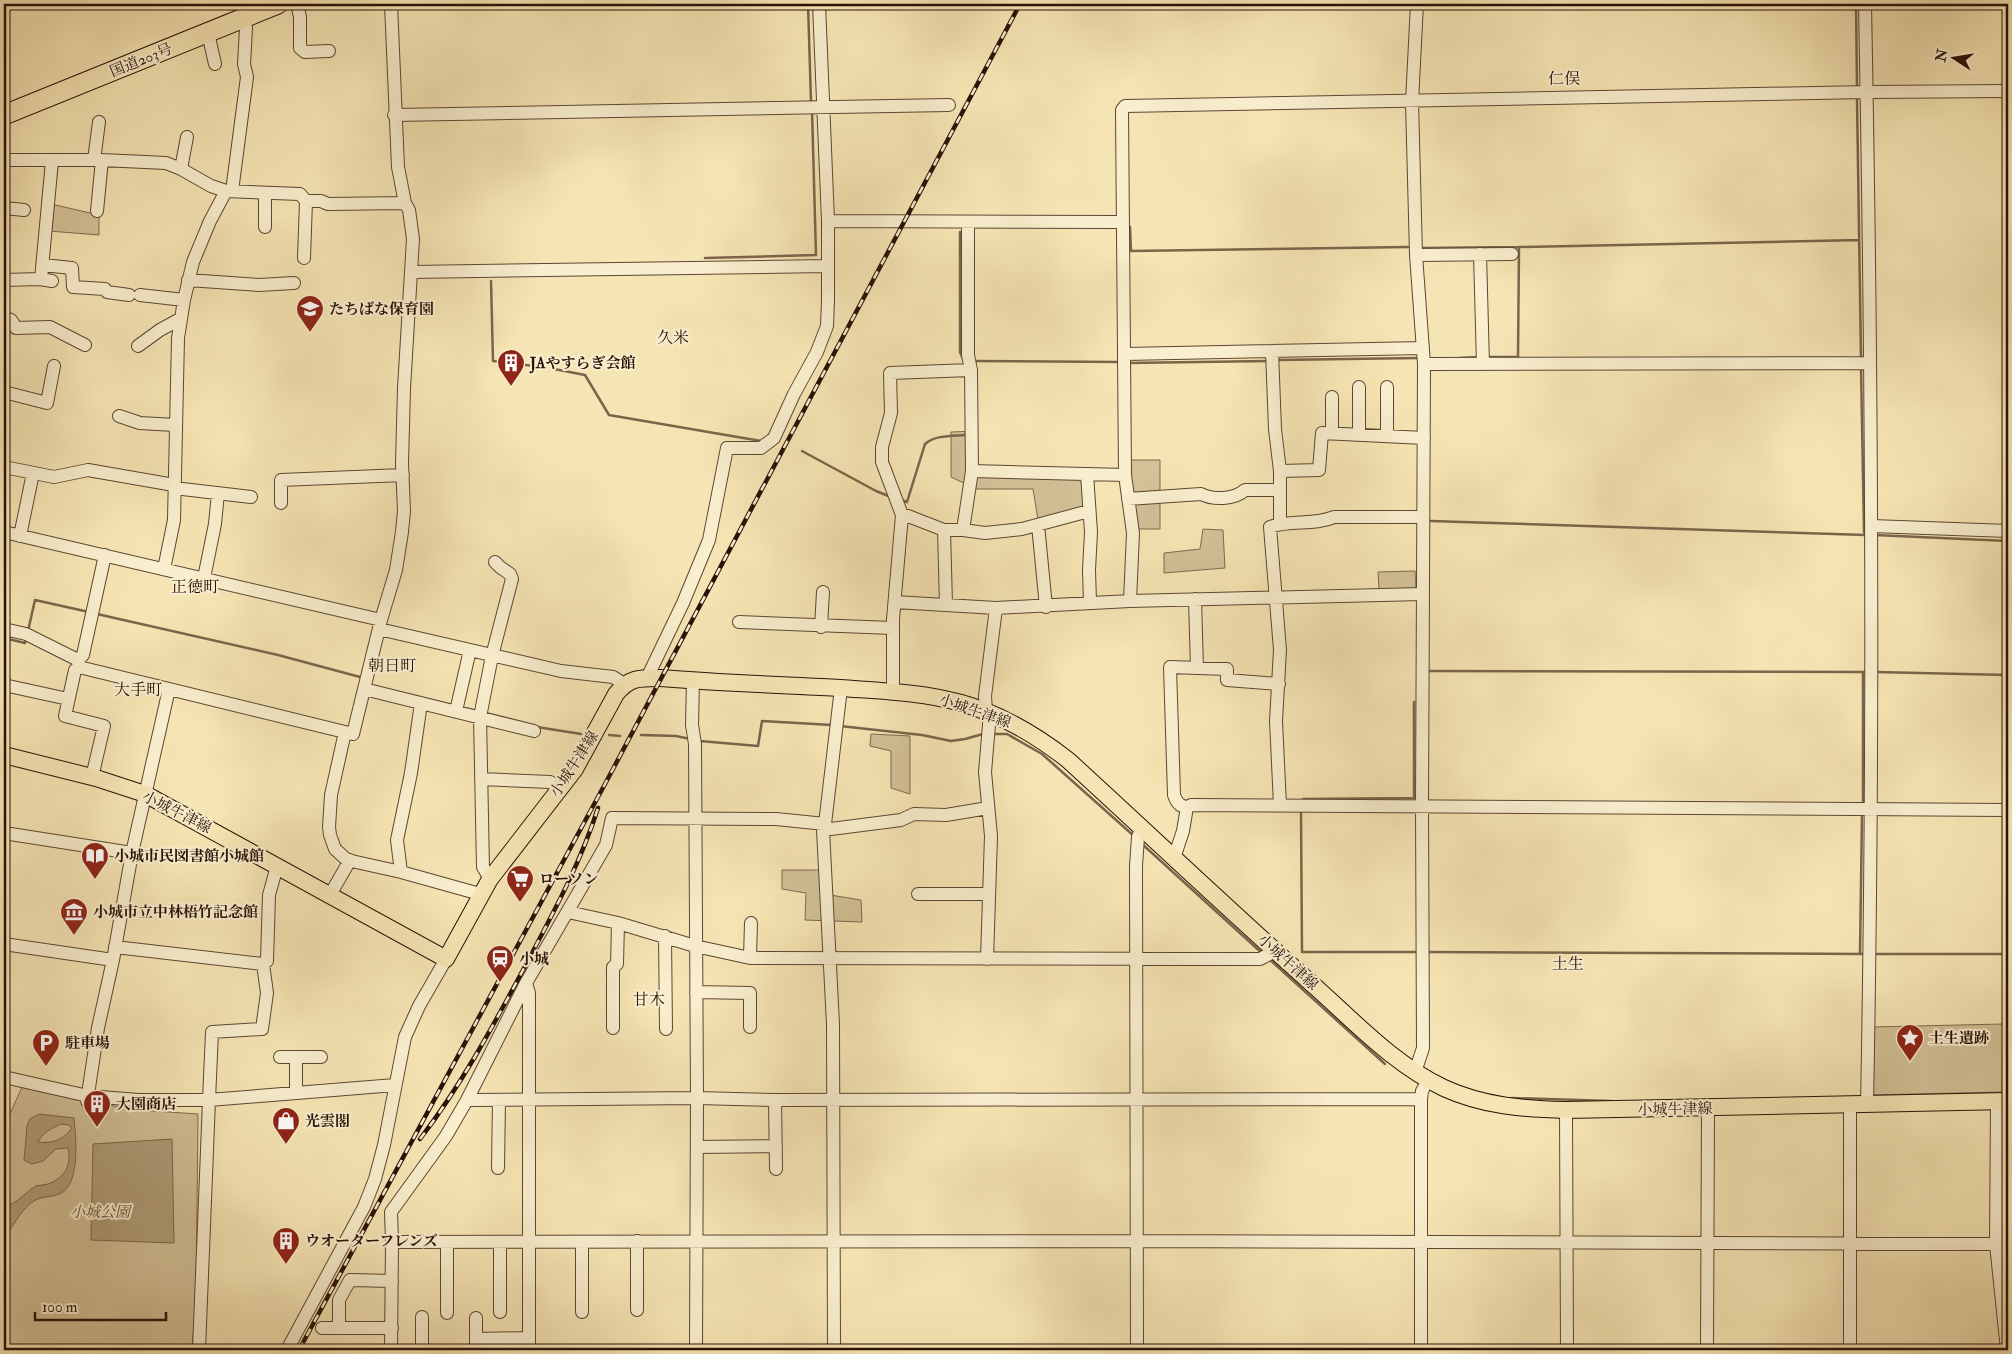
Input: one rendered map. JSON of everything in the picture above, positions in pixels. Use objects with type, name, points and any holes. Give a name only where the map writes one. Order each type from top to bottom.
[{"type":"highway","name":"国道203号","points":[[4,115],[208,32],[243,11],[278,4]]},
{"type":"main road","name":"小城牛津線","points":[[4,755],[92,777],[145,794],[446,959],[480,894],[575,769],[616,694],[624,684],[632,680],[647,678],[893,691],[936,697],[988,712],[1016,725],[1051,747],[1068,760],[1139,837],[1174,858],[1270,954],[1392,1056],[1421,1076],[1461,1095],[1504,1106],[1566,1110],[1850,1105],[1867,1099],[2003,1101]]},
{"type":"street","points":[[297,4],[300,17],[300,48],[305,52],[328,51]]},
{"type":"street","points":[[4,629],[26,634],[79,664],[169,689],[352,734],[396,570],[402,532],[404,388],[413,239],[409,210],[405,203],[398,167],[394,115],[391,4]]},
{"type":"street","points":[[647,678],[684,603],[709,540],[727,448],[761,448],[774,438],[794,394],[817,352],[826,326],[828,300],[828,221],[819,4]]},
{"type":"street","points":[[1417,4],[1412,102],[1416,255],[1424,364],[1421,1350]]},
{"type":"street","points":[[1865,4],[1872,533],[1867,1099]]},
{"type":"street","points":[[164,569],[174,520],[175,425],[180,319],[193,262],[210,221],[229,191],[247,77],[244,64],[246,28],[243,11]]},
{"type":"street","points":[[208,32],[215,64]]},
{"type":"street","points":[[1130,601],[1133,533],[1125,475],[1122,110],[1125,106],[1866,92],[2008,92]]},
{"type":"street","points":[[394,115],[949,105]]},
{"type":"street","points":[[97,211],[99,122]]},
{"type":"street","points":[[181,169],[187,137]]},
{"type":"street","points":[[4,160],[98,160],[166,163],[211,186],[229,191],[300,194],[306,201],[304,258]]},
{"type":"street","points":[[4,280],[47,280],[43,265],[52,161]]},
{"type":"street","points":[[265,193],[265,227]]},
{"type":"street","points":[[306,201],[321,201],[328,204],[405,203]]},
{"type":"street","points":[[4,208],[24,210]]},
{"type":"street","points":[[828,221],[1124,222]]},
{"type":"street","points":[[962,530],[972,471],[966,370],[968,355],[968,222]]},
{"type":"street","points":[[1480,254],[1483,358]]},
{"type":"street","points":[[1416,255],[1512,254]]},
{"type":"street","points":[[43,265],[72,268],[73,287],[105,289],[107,292],[184,300]]},
{"type":"street","points":[[412,272],[827,266]]},
{"type":"street","points":[[188,280],[259,285],[294,283]]},
{"type":"street","points":[[4,318],[11,320],[19,330],[41,326],[50,327],[84,345]]},
{"type":"street","points":[[138,346],[160,330],[180,319]]},
{"type":"street","points":[[1125,354],[1422,348]]},
{"type":"street","points":[[1272,351],[1275,429],[1280,472],[1280,523]]},
{"type":"street","points":[[1424,364],[1483,358],[1870,363]]},
{"type":"street","points":[[4,392],[47,402],[54,366]]},
{"type":"street","points":[[966,370],[890,373],[891,413],[882,447],[882,462],[898,505],[908,516],[944,530],[985,533],[1022,529],[1089,511]]},
{"type":"street","points":[[1359,387],[1359,434]]},
{"type":"street","points":[[1387,387],[1387,436]]},
{"type":"street","points":[[1332,397],[1332,433]]},
{"type":"street","points":[[119,416],[140,423],[175,425]]},
{"type":"street","points":[[1280,472],[1319,470],[1322,433],[1424,438]]},
{"type":"street","points":[[4,467],[54,477],[88,470],[174,486],[251,497]]},
{"type":"street","points":[[972,471],[1125,475]]},
{"type":"street","points":[[20,536],[33,473]]},
{"type":"street","points":[[1087,474],[1092,532],[1089,570],[1090,603]]},
{"type":"street","points":[[281,503],[281,480],[403,476]]},
{"type":"street","points":[[1128,499],[1201,494],[1210,499],[1239,496],[1245,490],[1280,490]]},
{"type":"street","points":[[204,578],[215,524],[218,493]]},
{"type":"street","points":[[893,691],[893,628],[898,505]]},
{"type":"street","points":[[1280,805],[1276,722],[1280,650],[1270,527],[1280,523],[1325,521],[1334,517],[1423,517]]},
{"type":"street","points":[[1038,525],[1046,607]]},
{"type":"street","points":[[944,530],[946,605]]},
{"type":"street","points":[[1872,533],[2008,531]]},
{"type":"street","points":[[4,532],[204,578],[380,624],[492,656],[561,671],[613,677],[624,684]]},
{"type":"street","points":[[92,777],[104,726],[65,716],[75,670],[83,656],[105,555]]},
{"type":"street","points":[[490,879],[483,867],[480,714],[492,656],[512,578],[510,574],[495,562]]},
{"type":"street","points":[[821,627],[823,592]]},
{"type":"street","points":[[895,602],[996,608],[1046,607],[1130,601],[1423,594]]},
{"type":"street","points":[[1195,599],[1197,668]]},
{"type":"street","points":[[987,960],[991,836],[985,772],[988,712],[985,696],[996,608]]},
{"type":"street","points":[[739,622],[821,627],[893,628]]},
{"type":"street","points":[[456,712],[470,650]]},
{"type":"street","points":[[1279,684],[1227,680],[1227,669],[1170,667],[1174,796],[1183,807],[1191,805],[1280,805],[2008,810]]},
{"type":"street","points":[[693,680],[697,1098],[696,1350]]},
{"type":"street","points":[[4,686],[68,699]]},
{"type":"street","points":[[834,1350],[834,1100],[824,827],[841,688]]},
{"type":"street","points":[[87,1098],[98,1028],[132,853],[169,689]]},
{"type":"street","points":[[364,689],[456,712],[480,714],[534,731]]},
{"type":"street","points":[[401,872],[397,840],[421,703]]},
{"type":"street","points":[[345,732],[331,795],[329,827],[335,849],[350,860],[480,894]]},
{"type":"street","points":[[481,779],[550,782],[560,788]]},
{"type":"street","points":[[1174,858],[1183,830],[1187,807]]},
{"type":"street","points":[[392,1350],[391,1212],[446,1136],[467,1100],[526,983],[606,845],[612,818],[776,819],[824,827],[901,820],[914,814],[946,815],[988,808]]},
{"type":"street","points":[[4,833],[132,853]]},
{"type":"street","points":[[1137,1350],[1137,959],[1139,837]]},
{"type":"street","points":[[330,895],[350,860]]},
{"type":"street","points":[[4,944],[263,964],[267,961],[269,895],[278,866]]},
{"type":"street","points":[[918,894],[989,894]]},
{"type":"street","points":[[568,912],[618,923],[695,946],[750,958],[987,960],[1260,959],[1270,954]]},
{"type":"street","points":[[613,1028],[612,966],[617,964],[618,923]]},
{"type":"street","points":[[750,923],[750,958]]},
{"type":"street","points":[[665,936],[666,1029]]},
{"type":"street","points":[[287,1350],[364,1207],[376,1178],[405,1037],[412,1020],[446,959]]},
{"type":"street","points":[[199,1350],[212,1032],[262,1029],[267,993],[263,964]]},
{"type":"street","points":[[476,1318],[476,1344],[529,1344],[530,1100],[529,993],[526,983]]},
{"type":"street","points":[[696,992],[750,993],[750,1027]]},
{"type":"street","points":[[280,1057],[321,1057]]},
{"type":"street","points":[[296,1057],[296,1093]]},
{"type":"street","points":[[4,1078],[87,1098],[139,1100],[209,1100],[395,1085]]},
{"type":"street","points":[[467,1100],[697,1098],[775,1100],[1421,1099]]},
{"type":"street","points":[[498,1168],[499,1100]]},
{"type":"street","points":[[775,1100],[776,1169]]},
{"type":"street","points":[[2003,1101],[1996,1244],[2007,1350]]},
{"type":"street","points":[[1850,1105],[1850,1350]]},
{"type":"street","points":[[1706,1350],[1708,1109]]},
{"type":"street","points":[[1566,1110],[1567,1350]]},
{"type":"street","points":[[697,1147],[776,1146]]},
{"type":"street","points":[[392,1242],[1138,1240],[1996,1244]]},
{"type":"street","points":[[637,1241],[637,1310]]},
{"type":"street","points":[[447,1242],[447,1313]]},
{"type":"street","points":[[500,1242],[500,1312]]},
{"type":"street","points":[[582,1242],[582,1312]]},
{"type":"street","points":[[339,1328],[339,1300],[350,1280],[392,1280]]},
{"type":"street","points":[[422,1317],[422,1350]]},
{"type":"street","points":[[322,1328],[392,1328]]},
{"type":"green space","points":[[51,204],[99,215],[99,235],[49,231]]},
{"type":"green space","points":[[976,431],[977,466],[1082,468],[1085,509],[1038,520],[1033,489],[976,489],[951,477],[951,432]]},
{"type":"green space","points":[[1129,460],[1160,460],[1160,529],[1137,529]]},
{"type":"green space","points":[[1203,529],[1223,530],[1225,568],[1164,573],[1164,553],[1200,549]]},
{"type":"green space","points":[[1415,571],[1416,589],[1379,590],[1378,572]]},
{"type":"green space","points":[[871,734],[910,736],[910,794],[891,788],[891,751],[870,746]]},
{"type":"green space","points":[[782,870],[821,870],[824,894],[861,900],[862,922],[805,920],[806,893],[782,889]]},
{"type":"green space","points":[[2003,1024],[2002,1092],[1872,1095],[1872,1027]]},
{"type":"green space","name":"小城公園","points":[[22,1087],[83,1101],[139,1110],[198,1114],[196,1296],[192,1350],[4,1350],[4,1127]]},
{"type":"shaded area","points":[[39,1114],[74,1118],[76,1158],[72,1178],[63,1192],[38,1199],[29,1204],[7,1233],[4,1232],[4,1183],[6,1201],[11,1204],[36,1186],[48,1184],[59,1178],[68,1165],[68,1148],[56,1149],[43,1161],[32,1164],[24,1160],[27,1126],[30,1119]],"holes":[[[61,1124],[72,1128],[65,1136],[52,1142],[38,1142],[51,1129]]]},
{"type":"shaded area","points":[[172,1139],[174,1243],[91,1240],[93,1144]]},
{"type":"waterway","points":[[808,4],[811,102]]},
{"type":"waterway","points":[[1856,4],[1857,86]]},
{"type":"waterway","points":[[1857,100],[1861,358]]},
{"type":"waterway","points":[[705,258],[816,255],[812,110]]},
{"type":"waterway","points":[[1130,227],[1131,251],[1408,247]]},
{"type":"waterway","points":[[960,232],[960,352],[963,359]]},
{"type":"waterway","points":[[1487,357],[1518,357],[1519,247],[1859,240]]},
{"type":"waterway","points":[[1421,248],[1519,247]]},
{"type":"waterway","points":[[491,281],[493,361],[542,367]]},
{"type":"waterway","points":[[1459,358],[1479,357]]},
{"type":"waterway","points":[[1277,360],[1419,358]]},
{"type":"waterway","points":[[972,361],[1119,362]]},
{"type":"waterway","points":[[1127,363],[1269,361]]},
{"type":"waterway","points":[[1861,366],[1864,532],[1867,535]]},
{"type":"waterway","points":[[554,369],[585,375],[609,415],[761,441]]},
{"type":"waterway","points":[[901,500],[907,502],[925,444],[938,437],[965,435],[966,432]]},
{"type":"waterway","points":[[802,451],[876,491],[891,497]]},
{"type":"waterway","points":[[1431,521],[1866,535]]},
{"type":"waterway","points":[[1875,535],[2008,541]]},
{"type":"waterway","points":[[28,631],[35,600],[89,612]]},
{"type":"waterway","points":[[97,614],[278,655],[360,677]]},
{"type":"waterway","points":[[4,638],[25,643],[26,639]]},
{"type":"waterway","points":[[1428,671],[1867,672]]},
{"type":"waterway","points":[[1863,672],[1863,805]]},
{"type":"waterway","points":[[1875,672],[2008,675]]},
{"type":"waterway","points":[[1303,799],[1414,798],[1414,702]]},
{"type":"waterway","points":[[700,741],[758,746],[762,721],[832,725]]},
{"type":"waterway","points":[[840,726],[922,735],[951,741],[983,734]]},
{"type":"waterway","points":[[537,727],[581,734]]},
{"type":"waterway","points":[[993,734],[1007,734],[1042,754],[1134,836]]},
{"type":"waterway","points":[[609,735],[620,736]]},
{"type":"waterway","points":[[641,735],[676,736],[690,739]]},
{"type":"waterway","points":[[1301,812],[1302,952],[1417,952]]},
{"type":"waterway","points":[[1860,954],[1862,816]]},
{"type":"waterway","points":[[1141,843],[1263,954]]},
{"type":"waterway","points":[[2007,954],[2008,898]]},
{"type":"waterway","points":[[1428,952],[1865,954]]},
{"type":"waterway","points":[[1873,954],[2007,954],[2004,1095]]},
{"type":"waterway","points":[[1269,959],[1385,1064]]},
{"type":"waterway","points":[[1512,1098],[1611,1101]]},
{"type":"waterway","points":[[2005,1114],[2004,1233],[2008,1279]]},
{"type":"railway","points":[[299,1350],[605,784],[1020,4]]},
{"type":"railway","points":[[420,1139],[462,1078],[511,992],[583,850],[598,808]]},
{"type":"place","name":"たちばな保育園","points":[[310,333]]},
{"type":"place","name":"JAやすらぎ会館","points":[[511,387]]},
{"type":"place","name":"小城市民図書館小城館","points":[[95,880]]},
{"type":"place","name":"ローソン","points":[[520,903]]},
{"type":"place","name":"小城市立中林梧竹記念館","points":[[74,936]]},
{"type":"place","name":"小城","points":[[500,983]]},
{"type":"place","name":"土生遺跡","points":[[1910,1062]]},
{"type":"place","name":"駐車場","points":[[46,1067]]},
{"type":"place","name":"大園商店","points":[[97,1128]]},
{"type":"place","name":"光雲閣","points":[[286,1145]]},
{"type":"place","name":"ウオーターフレンズ","points":[[286,1265]]},
{"type":"district","name":"仁俣","points":[[1564,78]]},
{"type":"district","name":"久米","points":[[673,337]]},
{"type":"district","name":"正徳町","points":[[195,586]]},
{"type":"district","name":"朝日町","points":[[392,665]]},
{"type":"district","name":"大手町","points":[[138,689]]},
{"type":"district","name":"土生","points":[[1568,963]]},
{"type":"district","name":"甘木","points":[[649,999]]}]
